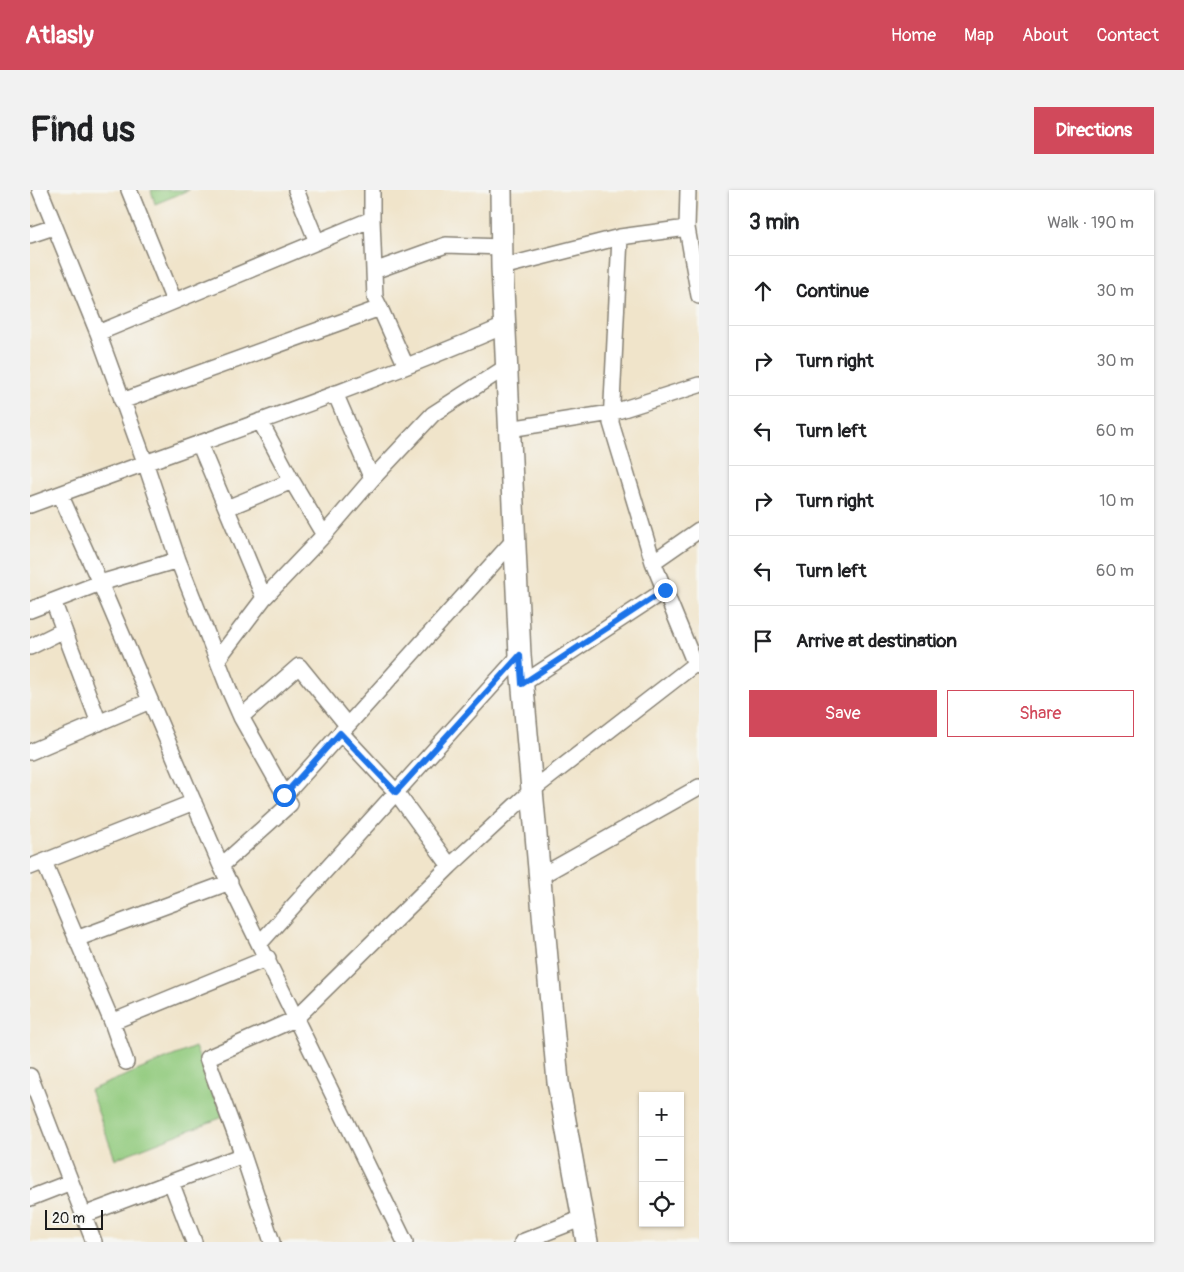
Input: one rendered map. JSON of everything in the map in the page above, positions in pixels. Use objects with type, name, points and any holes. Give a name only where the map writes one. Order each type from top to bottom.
[{"type":"main road","points":[[501,190],[504,326],[522,684],[558,1082],[587,1242]]},
{"type":"street","points":[[40,190],[98,333],[178,560],[217,660],[241,717],[290,804],[222,866]]},
{"type":"street","points":[[129,190],[174,301]]},
{"type":"street","points":[[296,190],[317,242]]},
{"type":"street","points":[[372,190],[375,298],[406,366]]},
{"type":"street","points":[[688,190],[687,228],[699,296]]},
{"type":"street","points":[[98,333],[372,219]]},
{"type":"street","points":[[30,236],[54,227]]},
{"type":"street","points":[[374,270],[446,245],[502,257],[687,228]]},
{"type":"street","points":[[272,1242],[243,1155],[207,1058],[295,1019],[450,866],[531,791],[697,665],[653,562],[611,423],[620,237]]},
{"type":"street","points":[[122,401],[380,308]]},
{"type":"street","points":[[30,505],[406,366],[504,326]]},
{"type":"street","points":[[217,660],[264,598],[324,535],[372,479],[433,414],[506,367]]},
{"type":"street","points":[[509,429],[611,413],[699,385]]},
{"type":"street","points":[[334,393],[372,479]]},
{"type":"street","points":[[260,421],[292,482],[324,535]]},
{"type":"street","points":[[198,443],[264,598]]},
{"type":"street","points":[[227,508],[292,482]]},
{"type":"street","points":[[60,494],[222,866],[405,1242]]},
{"type":"street","points":[[653,562],[699,530]]},
{"type":"street","points":[[284,795],[514,540]]},
{"type":"street","points":[[30,610],[100,583],[178,560]]},
{"type":"street","points":[[522,684],[665,590]]},
{"type":"street","points":[[53,600],[99,723]]},
{"type":"street","points":[[30,647],[64,630]]},
{"type":"street","points":[[260,943],[520,655]]},
{"type":"street","points":[[241,717],[299,666],[344,729],[396,792],[450,866]]},
{"type":"street","points":[[30,752],[150,701]]},
{"type":"street","points":[[539,878],[699,787]]},
{"type":"street","points":[[126,1062],[112,1022],[76,939],[37,865],[194,802]]},
{"type":"street","points":[[76,939],[230,882]]},
{"type":"street","points":[[112,1022],[268,958]]},
{"type":"street","points":[[30,1076],[94,1242]]},
{"type":"street","points":[[84,1215],[243,1155]]},
{"type":"street","points":[[30,1198],[71,1182]]},
{"type":"street","points":[[171,1182],[194,1242]]},
{"type":"street","points":[[522,1242],[583,1218]]},
{"type":"green space","points":[[151,190],[189,190],[155,204]]},
{"type":"green space","points":[[195,1047],[223,1117],[115,1159],[90,1090]]},
{"type":"route","points":[[284,795],[340,733],[396,792],[520,655],[522,684],[665,590]]}]
